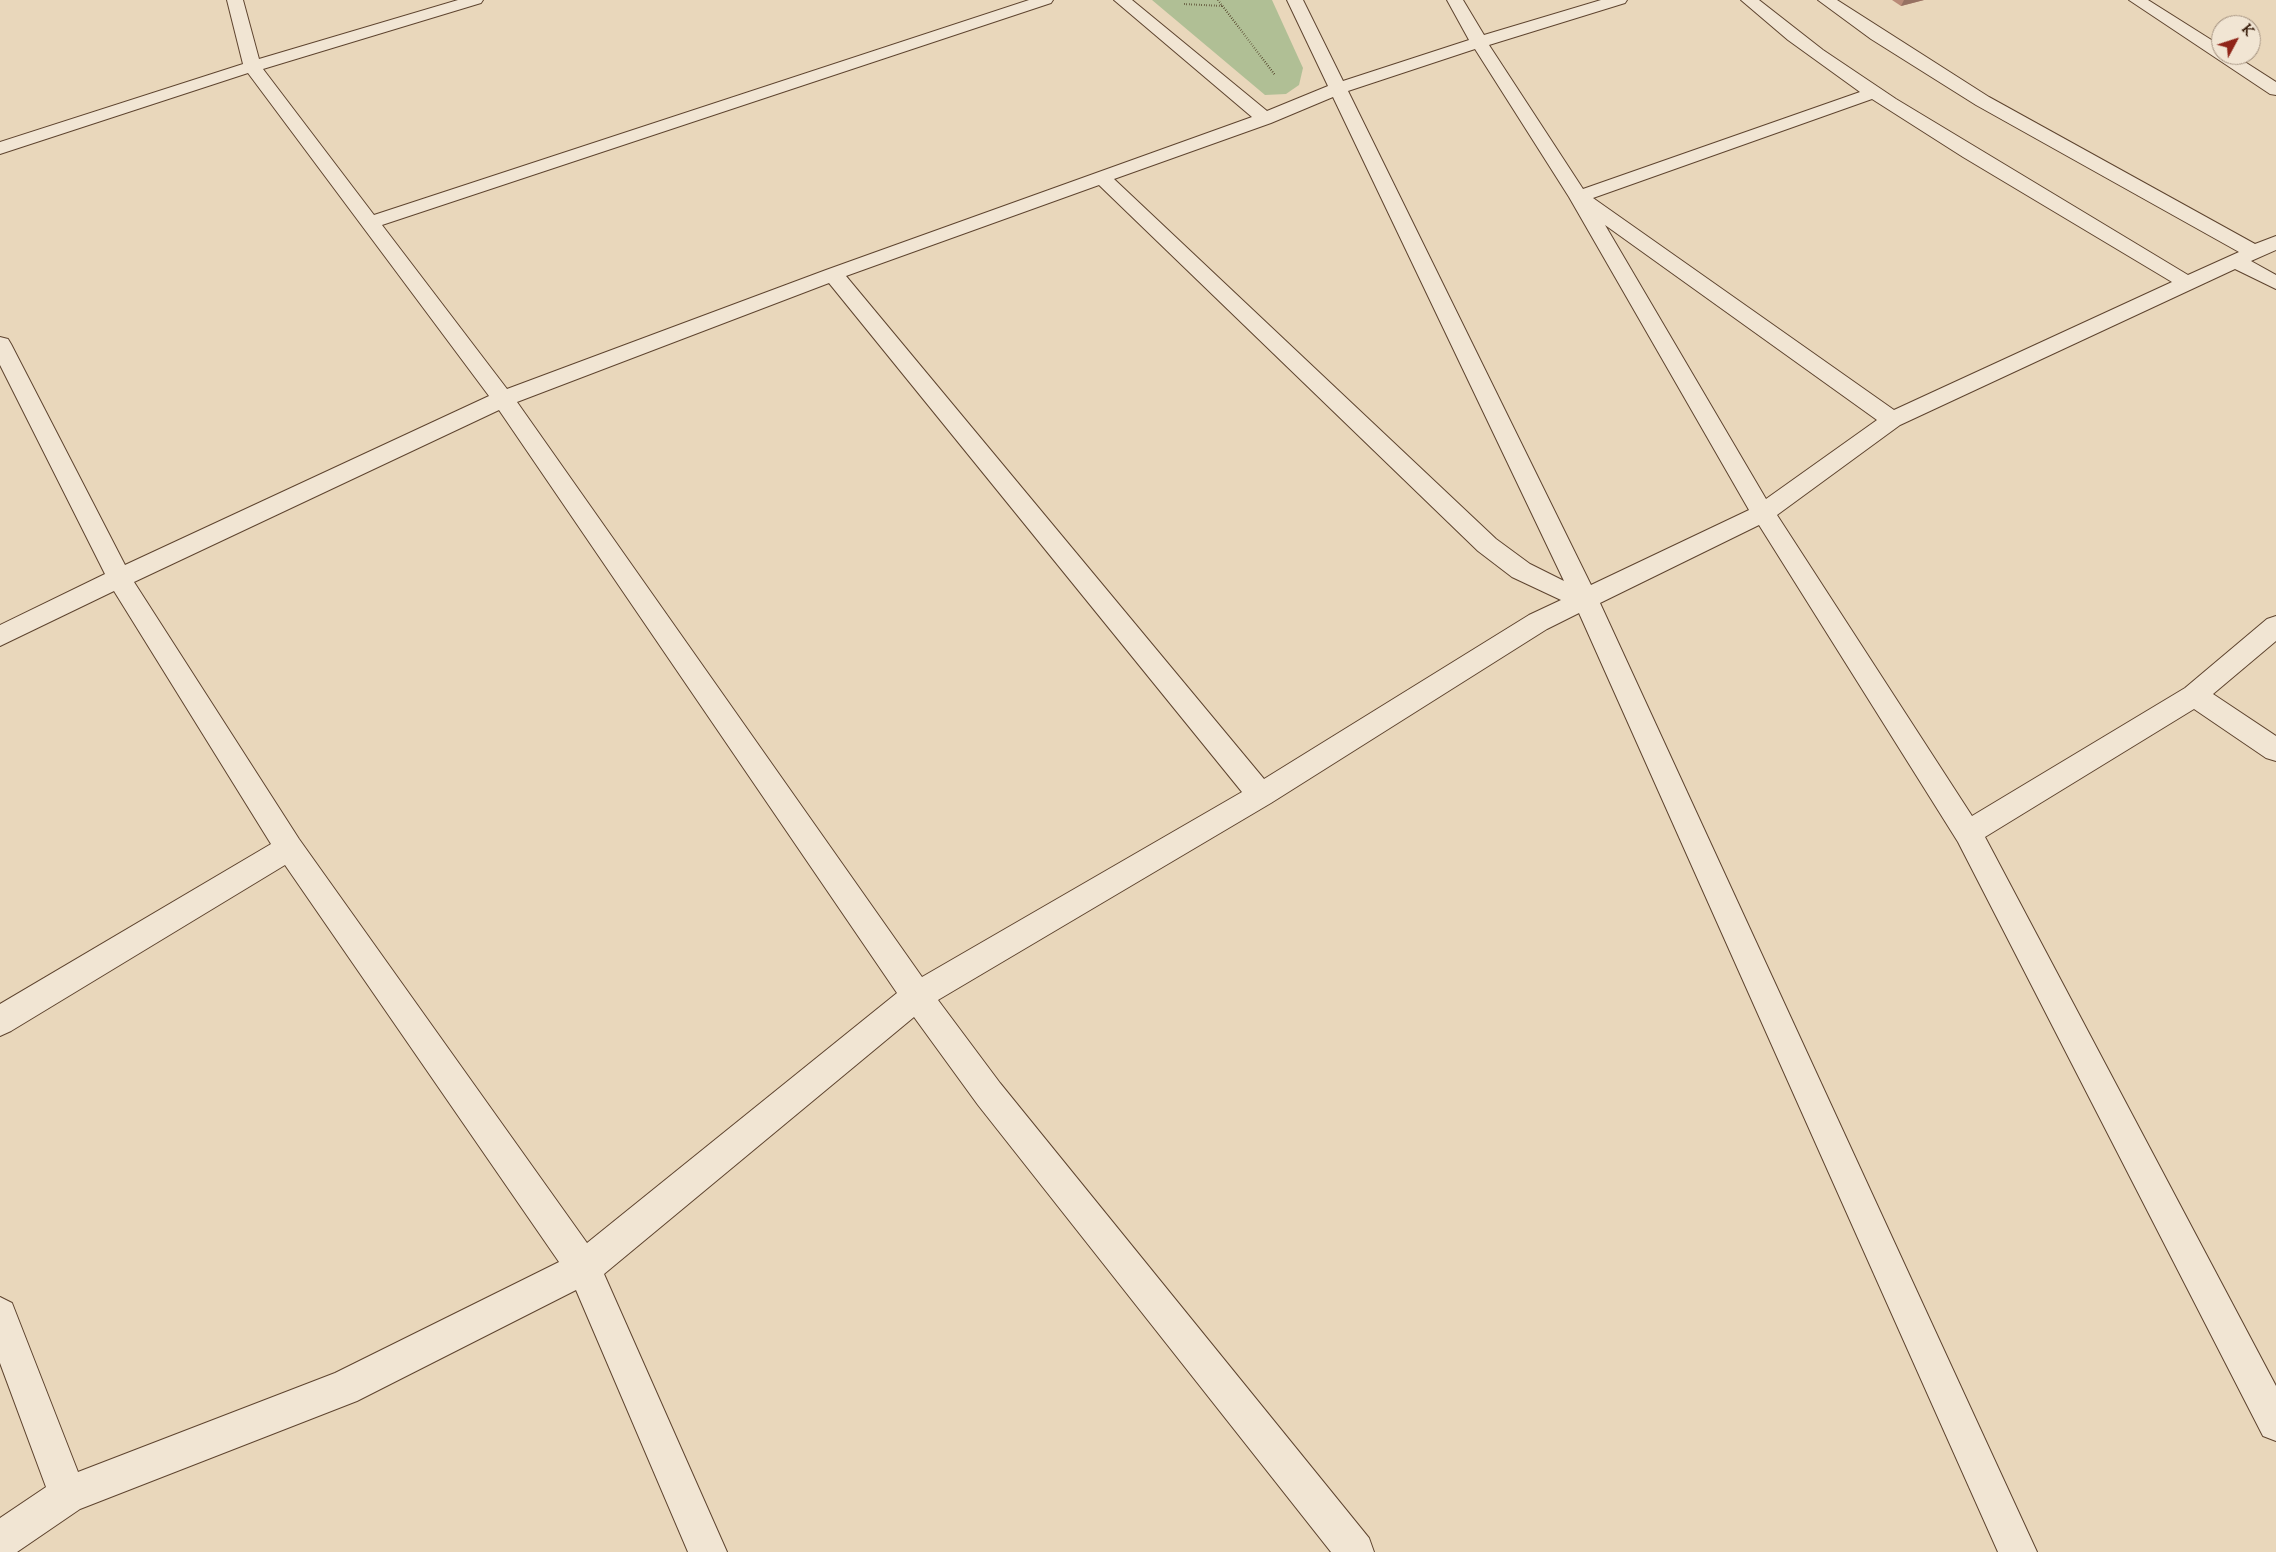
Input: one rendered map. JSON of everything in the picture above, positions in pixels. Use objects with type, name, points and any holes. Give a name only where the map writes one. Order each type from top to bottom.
[{"type":"street","points":[[235,0],[252,66],[368,223],[503,400],[917,996],[989,1094],[1355,1552]]},
{"type":"street","points":[[0,148],[252,66],[474,0]]},
{"type":"street","points":[[368,223],[1045,0]]},
{"type":"street","points":[[1122,0],[1265,119]]},
{"type":"street","points":[[1295,0],[1585,598],[2018,1552]]},
{"type":"street","points":[[1455,0],[1479,42],[1579,197],[1763,513],[1968,833],[2276,1423]]},
{"type":"street","points":[[0,636],[120,578],[503,400],[833,274],[1103,179],[1265,119],[1296,104],[1338,88],[1479,42],[1619,0]]},
{"type":"street","points":[[1750,0],[1770,18],[1873,93],[1995,169],[2189,284]]},
{"type":"street","points":[[1826,0],[1859,24],[1956,85],[2245,257],[2276,284]]},
{"type":"street","points":[[2137,0],[2211,48]]},
{"type":"street","points":[[2237,65],[2276,90]]},
{"type":"street","points":[[1579,197],[1873,93]]},
{"type":"street","points":[[1103,179],[1487,545],[1511,565],[1540,582],[1585,598]]},
{"type":"street","points":[[1579,197],[1892,420]]},
{"type":"street","points":[[0,1541],[68,1494],[344,1388],[584,1268],[917,996],[1261,795],[1538,622],[1763,513],[1892,420],[2189,284],[2276,242]]},
{"type":"street","points":[[833,274],[1261,795]]},
{"type":"street","points":[[0,344],[120,578],[290,848],[584,1268],[708,1552]]},
{"type":"street","points":[[1968,833],[2194,695],[2276,626]]},
{"type":"street","points":[[2194,695],[2276,750]]},
{"type":"street","points":[[0,1021],[290,848]]},
{"type":"street","points":[[0,1315],[68,1494]]},
{"type":"path","points":[[1218,0],[1296,104]]},
{"type":"path","points":[[1179,2],[1198,6],[1222,6]]},
{"type":"green space","points":[[1152,0],[1272,0],[1303,68],[1299,85],[1286,94],[1265,95]]}]
